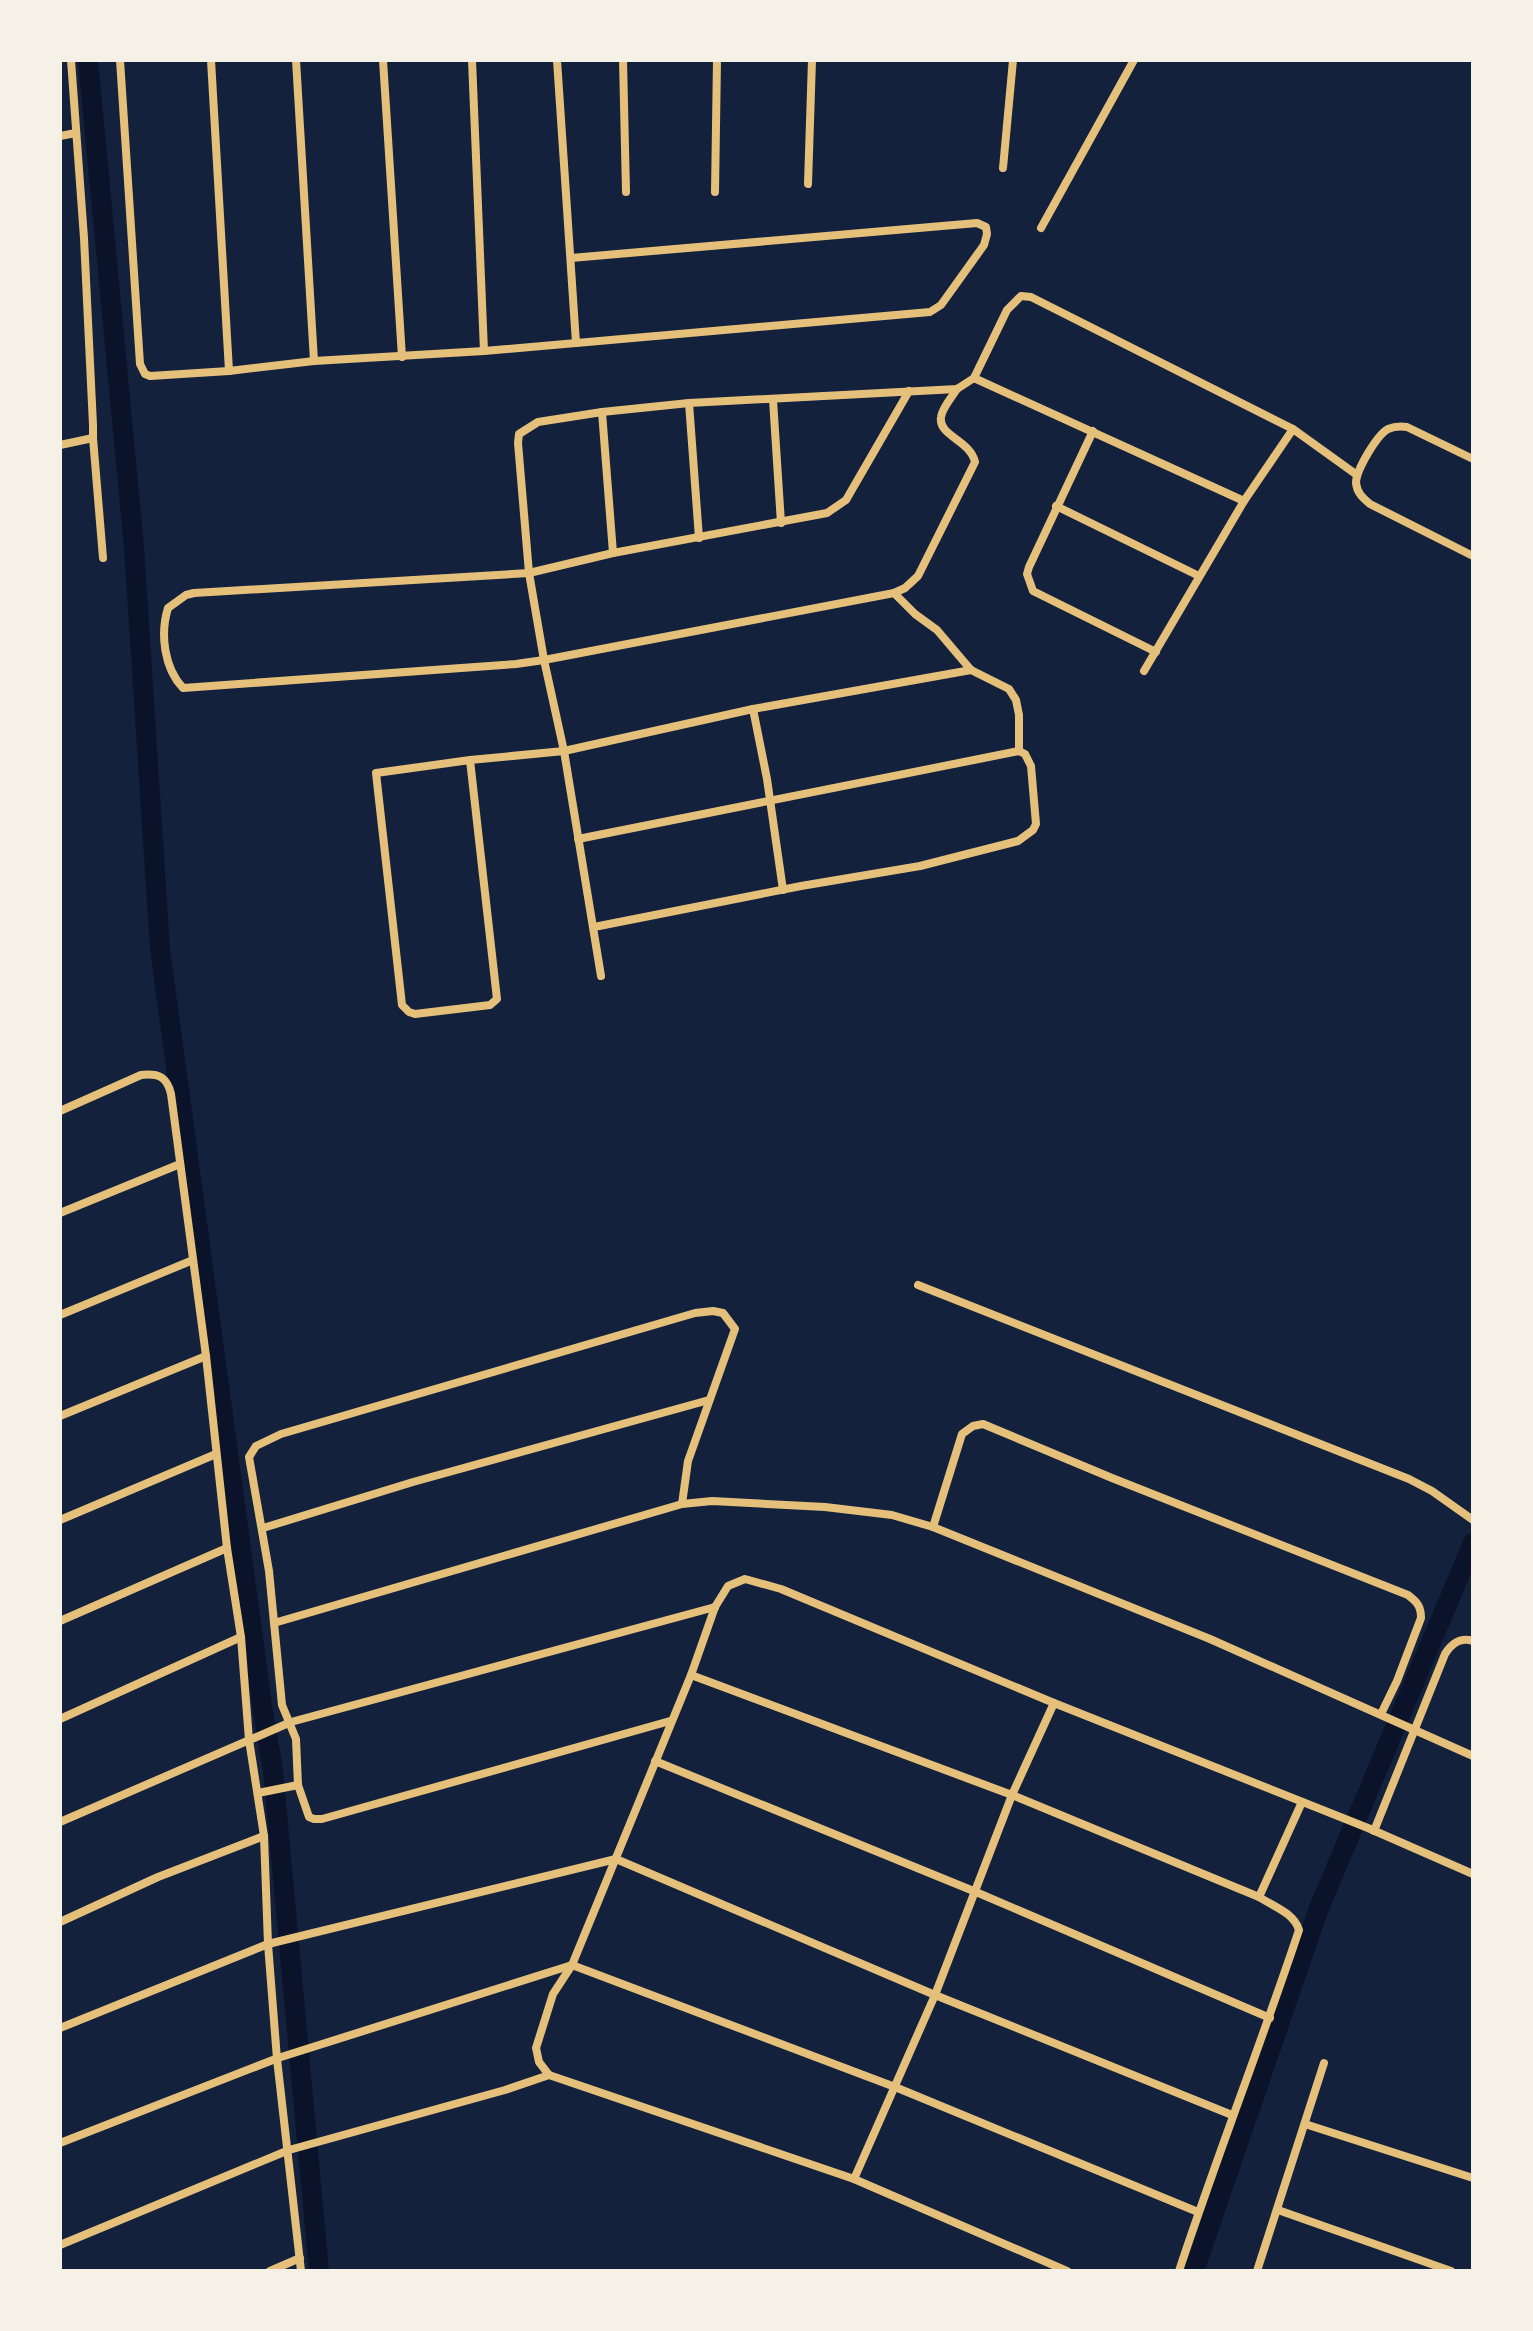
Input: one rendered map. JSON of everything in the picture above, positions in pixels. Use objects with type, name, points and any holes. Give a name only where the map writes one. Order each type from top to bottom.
[{"type":"street","points":[[71,60],[103,558]]},
{"type":"street","points":[[120,60],[142,370],[150,376],[930,312],[941,305],[950,293],[984,245],[987,234],[986,227],[977,223],[571,258]]},
{"type":"street","points":[[211,60],[229,371]]},
{"type":"street","points":[[296,60],[314,361]]},
{"type":"street","points":[[383,60],[402,357]]},
{"type":"street","points":[[472,60],[484,351]]},
{"type":"street","points":[[557,60],[576,343]]},
{"type":"street","points":[[623,60],[626,192]]},
{"type":"street","points":[[715,192],[717,60]]},
{"type":"street","points":[[808,184],[812,60]]},
{"type":"street","points":[[1003,168],[1013,60]]},
{"type":"street","points":[[1041,228],[1134,60]]},
{"type":"street","points":[[60,136],[76,133]]},
{"type":"street","points":[[909,391],[846,500],[827,513],[613,553],[529,573],[186,595],[168,608],[164,621],[168,662],[174,679],[183,688],[544,660],[894,593],[918,576],[975,462],[970,449],[945,431],[941,423],[942,414],[957,389],[974,378],[1007,310],[1021,296],[1031,297],[1293,429],[1357,475]]},
{"type":"street","points":[[974,378],[1244,501]]},
{"type":"street","points":[[601,976],[564,751],[529,573],[519,472],[519,434],[538,422],[689,403],[957,389]]},
{"type":"street","points":[[773,400],[781,523]]},
{"type":"street","points":[[689,403],[699,538]]},
{"type":"street","points":[[602,412],[613,553]]},
{"type":"street","points":[[1473,459],[1407,427],[1397,426],[1386,430],[1378,438],[1357,475],[1358,490],[1370,504],[1473,556]]},
{"type":"street","points":[[1144,671],[1244,501],[1293,429]]},
{"type":"street","points":[[1093,431],[1027,574],[1033,591],[1156,652]]},
{"type":"street","points":[[60,445],[93,438]]},
{"type":"street","points":[[1056,506],[1199,576]]},
{"type":"street","points":[[894,593],[943,636],[971,670],[1009,689],[1016,700],[1019,715],[1019,751]]},
{"type":"street","points":[[470,760],[497,999],[490,1005],[415,1014],[402,1005],[376,773],[470,760],[564,751],[753,709],[971,670]]},
{"type":"street","points":[[753,709],[771,802],[783,890]]},
{"type":"street","points":[[578,839],[1019,751],[1025,754],[1031,766],[1036,824],[1018,841],[920,866],[594,927]]},
{"type":"street","points":[[60,1111],[141,1075],[161,1076],[169,1085],[171,1094],[206,1356],[227,1548],[241,1637],[249,1740],[260,1792],[277,2059],[301,2271]]},
{"type":"street","points":[[60,1213],[180,1164]]},
{"type":"street","points":[[60,1315],[193,1260]]},
{"type":"street","points":[[918,1285],[1409,1479],[1473,1520]]},
{"type":"street","points":[[670,1721],[322,1819],[306,1814],[298,1785],[296,1739],[282,1705],[263,1528],[249,1457],[256,1446],[267,1439],[695,1313],[713,1311],[723,1313],[735,1329],[688,1461],[682,1504]]},
{"type":"street","points":[[60,1416],[206,1356]]},
{"type":"street","points":[[263,1528],[413,1482],[709,1400]]},
{"type":"street","points":[[933,1527],[962,1434],[973,1426],[983,1424],[1408,1595],[1417,1602],[1421,1618],[1384,1716]]},
{"type":"street","points":[[60,1520],[216,1454]]},
{"type":"street","points":[[274,1623],[682,1504],[712,1501],[825,1507],[892,1515],[933,1527],[1210,1639],[1473,1756]]},
{"type":"street","points":[[60,1621],[227,1548]]},
{"type":"street","points":[[1067,2271],[854,2179],[549,2075],[539,2062],[536,2048],[553,1994],[572,1965],[691,1675],[715,1607],[728,1586],[745,1579],[759,1581],[1473,1874]]},
{"type":"street","points":[[60,1822],[288,1723],[715,1607]]},
{"type":"street","points":[[60,1719],[241,1637]]},
{"type":"street","points":[[1371,1830],[1411,1728],[1445,1654],[1458,1641],[1473,1641]]},
{"type":"street","points":[[691,1675],[1012,1795],[1259,1897],[1291,1916],[1298,1924],[1299,1930],[1270,2018],[1232,2115],[1179,2271]]},
{"type":"street","points":[[854,2179],[935,1995],[1012,1795],[1054,1703]]},
{"type":"street","points":[[655,1761],[976,1892],[1270,2018]]},
{"type":"street","points":[[260,1792],[298,1785]]},
{"type":"street","points":[[1259,1897],[1302,1802]]},
{"type":"street","points":[[60,1922],[158,1877],[264,1836]]},
{"type":"street","points":[[60,2028],[269,1944],[616,1859],[935,1995],[1232,2115]]},
{"type":"street","points":[[60,2143],[277,2059],[572,1965],[895,2087],[1198,2212]]},
{"type":"street","points":[[1257,2271],[1324,2063]]},
{"type":"street","points":[[60,2245],[300,2146],[549,2075]]},
{"type":"street","points":[[1305,2124],[1473,2178]]},
{"type":"street","points":[[1278,2210],[1451,2271]]},
{"type":"street","points":[[270,2271],[300,2258]]},
{"type":"waterway","points":[[88,60],[134,547],[160,949],[273,1770],[319,2271]]},
{"type":"waterway","points":[[1194,2271],[1319,1908],[1473,1543]]}]
